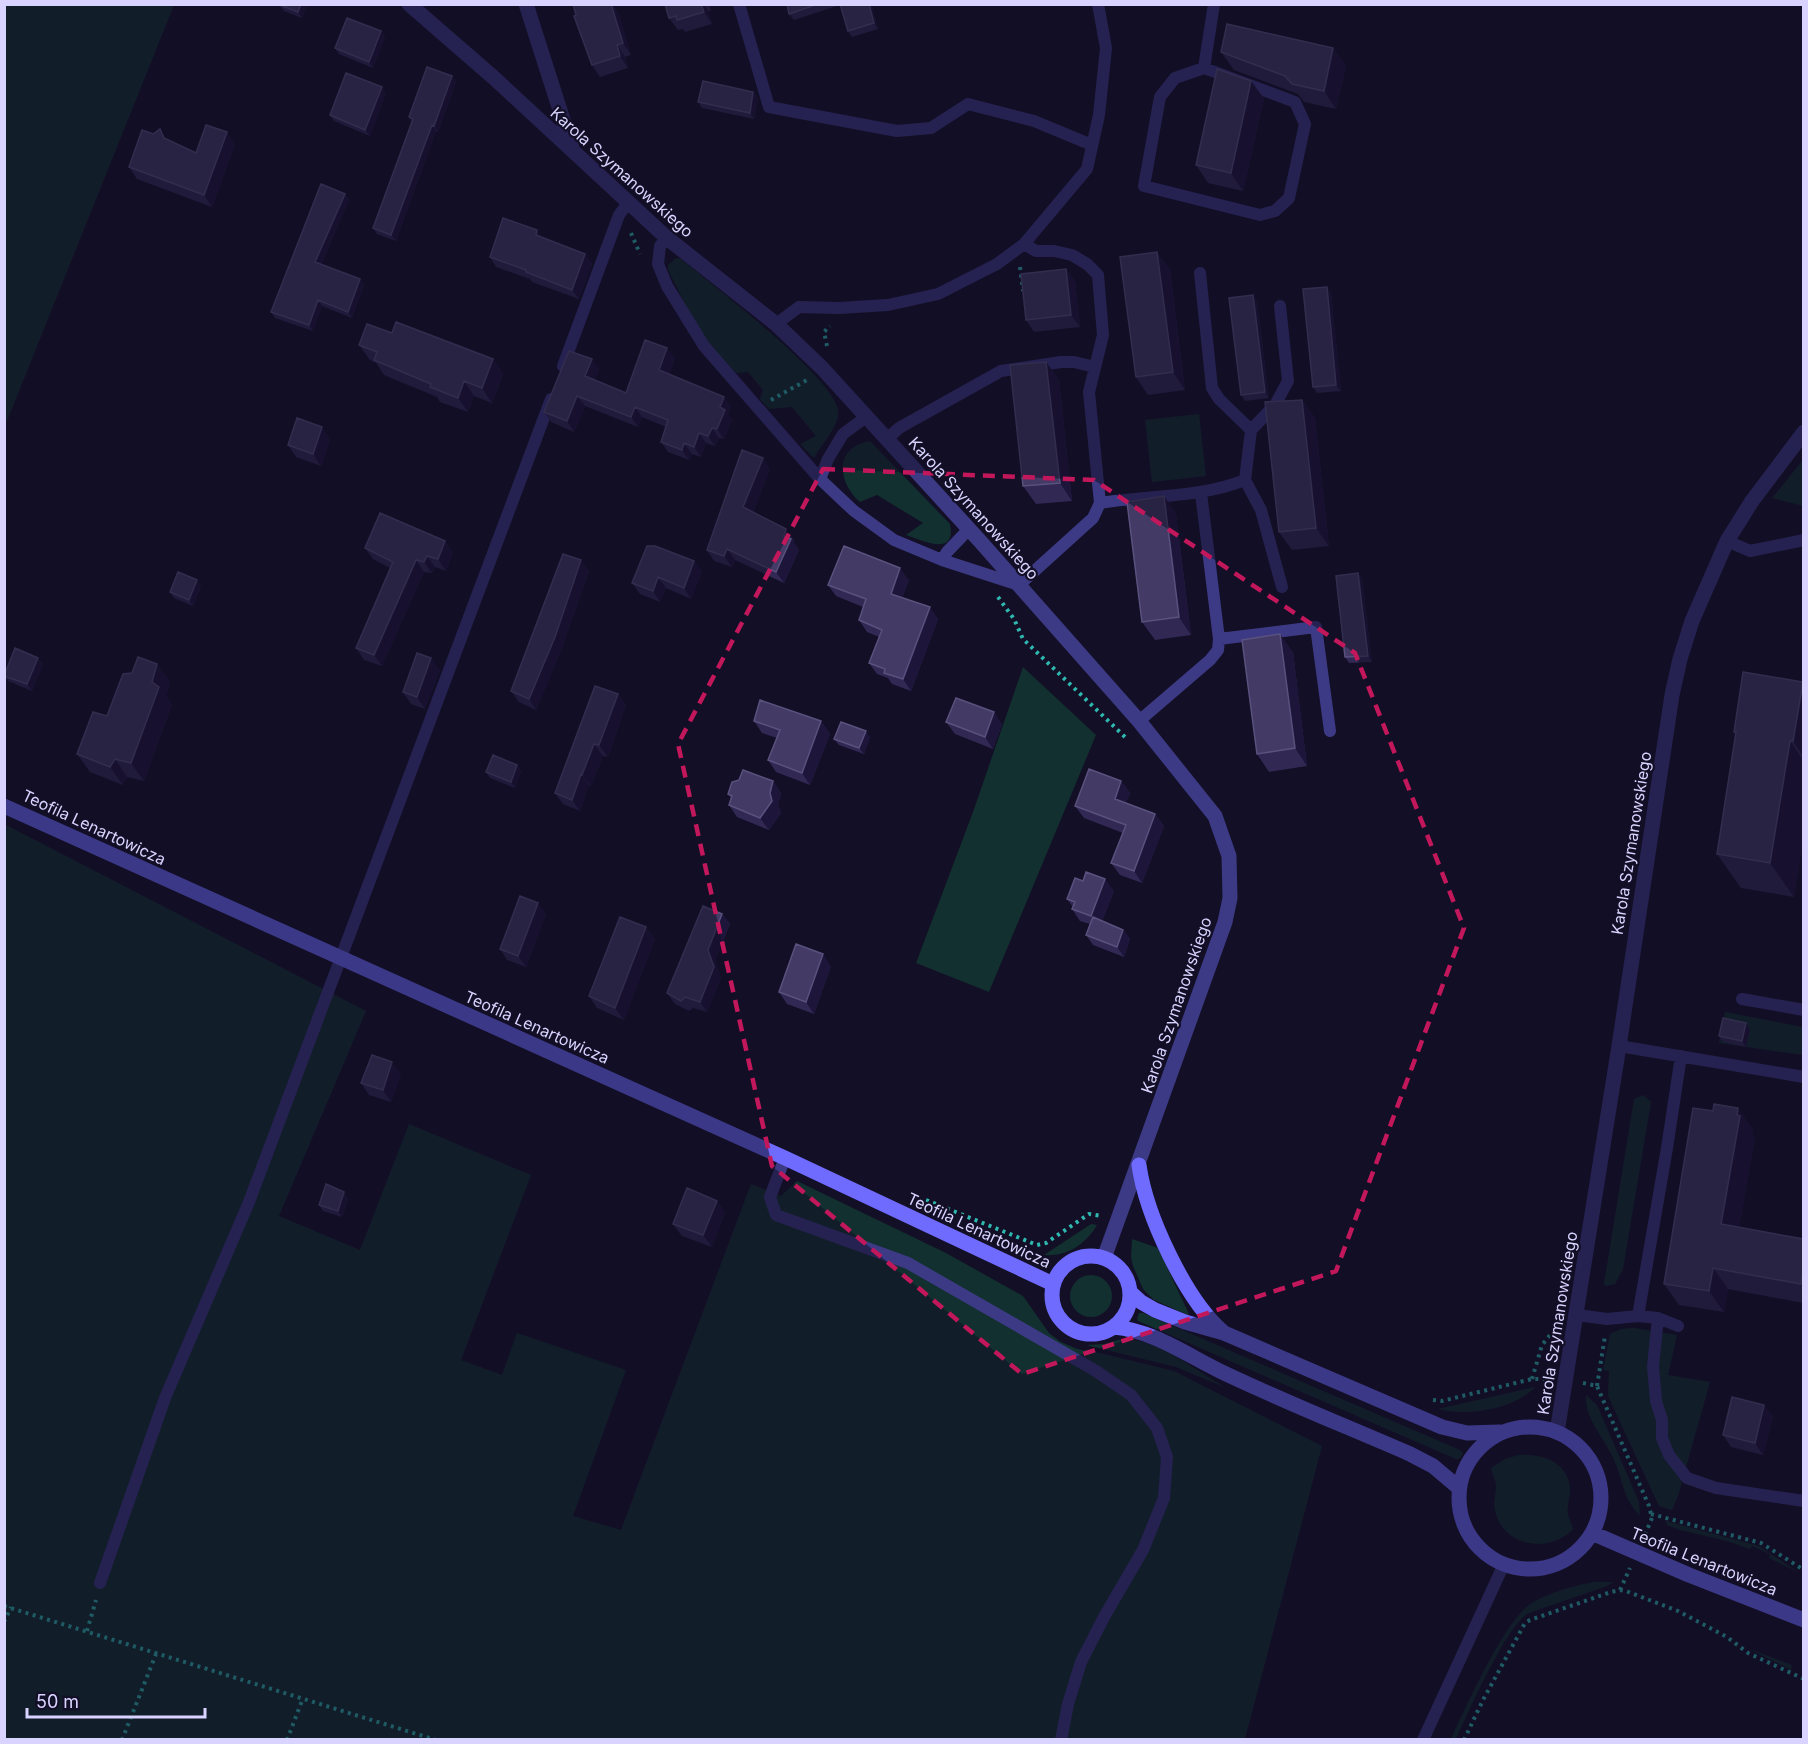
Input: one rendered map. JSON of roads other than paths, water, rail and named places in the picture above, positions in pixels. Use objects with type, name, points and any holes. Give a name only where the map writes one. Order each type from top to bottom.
[{"type":"street","points":[[526,4],[574,154]]},
{"type":"street","name":"Karola Szymanowskiego","points":[[418,7],[667,238],[776,324],[822,368],[1139,721],[1215,816],[1229,856],[1230,898],[1225,922],[1104,1258]]},
{"type":"street","name":"Karola Szymanowskiego","points":[[1557,1432],[1620,1046],[1676,677],[1692,621],[1727,541],[1752,501],[1803,432]]},
{"type":"street","name":"Teofila Lenartowicza","points":[[4,806],[785,1158],[1053,1284]]},
{"type":"street","points":[[1139,1165],[1150,1208],[1190,1293],[1204,1313],[1226,1334]]},
{"type":"street","points":[[1086,1256],[1104,1258],[1118,1266],[1125,1275],[1130,1292],[1128,1309],[1114,1327],[1102,1333],[1085,1334],[1066,1326],[1059,1317],[1053,1307],[1053,1284],[1061,1270],[1069,1263],[1086,1256]]},
{"type":"street","points":[[1130,1292],[1155,1310],[1226,1334],[1442,1427],[1467,1433],[1503,1432]]},
{"type":"street","points":[[1114,1327],[1138,1331],[1166,1343],[1231,1376],[1416,1457],[1433,1466],[1459,1488]]},
{"type":"street","points":[[1520,1427],[1539,1427],[1557,1432],[1582,1449],[1591,1461],[1601,1489],[1598,1519],[1592,1533],[1573,1554],[1561,1562],[1532,1569],[1504,1564],[1490,1557],[1468,1534],[1459,1504],[1462,1474],[1478,1449],[1503,1432],[1520,1427]]},
{"type":"street","name":"Teofila Lenartowicza","points":[[1592,1533],[1689,1575],[1803,1620]]},
{"type":"lane","points":[[740,4],[770,107],[897,131],[932,128],[968,104],[1034,121],[1092,145]]},
{"type":"lane","points":[[776,324],[799,307],[839,308],[888,305],[938,294],[997,264],[1024,244],[1087,169],[1099,115],[1106,48],[1098,4]]},
{"type":"lane","points":[[1203,68],[1214,4]]},
{"type":"lane","points":[[1203,68],[1295,102],[1305,124],[1289,198],[1275,211],[1260,215],[1144,186],[1160,97],[1175,78],[1203,68]]},
{"type":"lane","points":[[100,1583],[165,1398],[249,1202],[619,215],[628,203]]},
{"type":"lane","points":[[667,238],[660,246],[658,258],[661,272],[670,292],[704,346],[820,479],[854,511],[894,540],[942,560],[1019,585],[1093,518],[1100,502],[1089,392],[1103,335],[1098,275],[1087,264],[1072,255],[1054,251],[1036,251],[1024,244]]},
{"type":"lane","points":[[1200,273],[1212,388],[1219,399],[1251,430]]},
{"type":"lane","points":[[1280,306],[1288,381],[1275,405],[1251,430],[1245,480],[1261,510],[1282,587]]},
{"type":"lane","points":[[887,439],[899,428],[1001,371],[1061,362],[1074,362],[1095,368]]},
{"type":"lane","points":[[820,479],[828,459],[843,434],[866,417]]},
{"type":"lane","points":[[1100,502],[1201,493],[1245,480]]},
{"type":"lane","points":[[1139,721],[1210,660],[1218,650],[1219,639],[1201,493]]},
{"type":"lane","points":[[942,560],[946,552],[969,529]]},
{"type":"lane","points":[[1727,541],[1750,551],[1803,540]]},
{"type":"lane","points":[[1219,639],[1316,627],[1330,731]]},
{"type":"lane","points":[[1742,999],[1803,1010]]},
{"type":"lane","points":[[1620,1046],[1803,1077]]},
{"type":"lane","points":[[1638,1316],[1681,1056]]},
{"type":"lane","points":[[785,1158],[770,1197],[776,1215],[908,1263],[1096,1371],[1131,1395],[1157,1428],[1167,1457],[1164,1498],[1143,1550],[1081,1662],[1068,1704],[1061,1740]]},
{"type":"lane","points":[[1577,1315],[1607,1319],[1638,1316],[1658,1318],[1678,1326]]},
{"type":"lane","points":[[1658,1318],[1653,1366],[1656,1401],[1662,1420],[1662,1438],[1669,1455],[1687,1478],[1716,1488],[1803,1501]]},
{"type":"lane","points":[[1423,1740],[1504,1564]]}]
